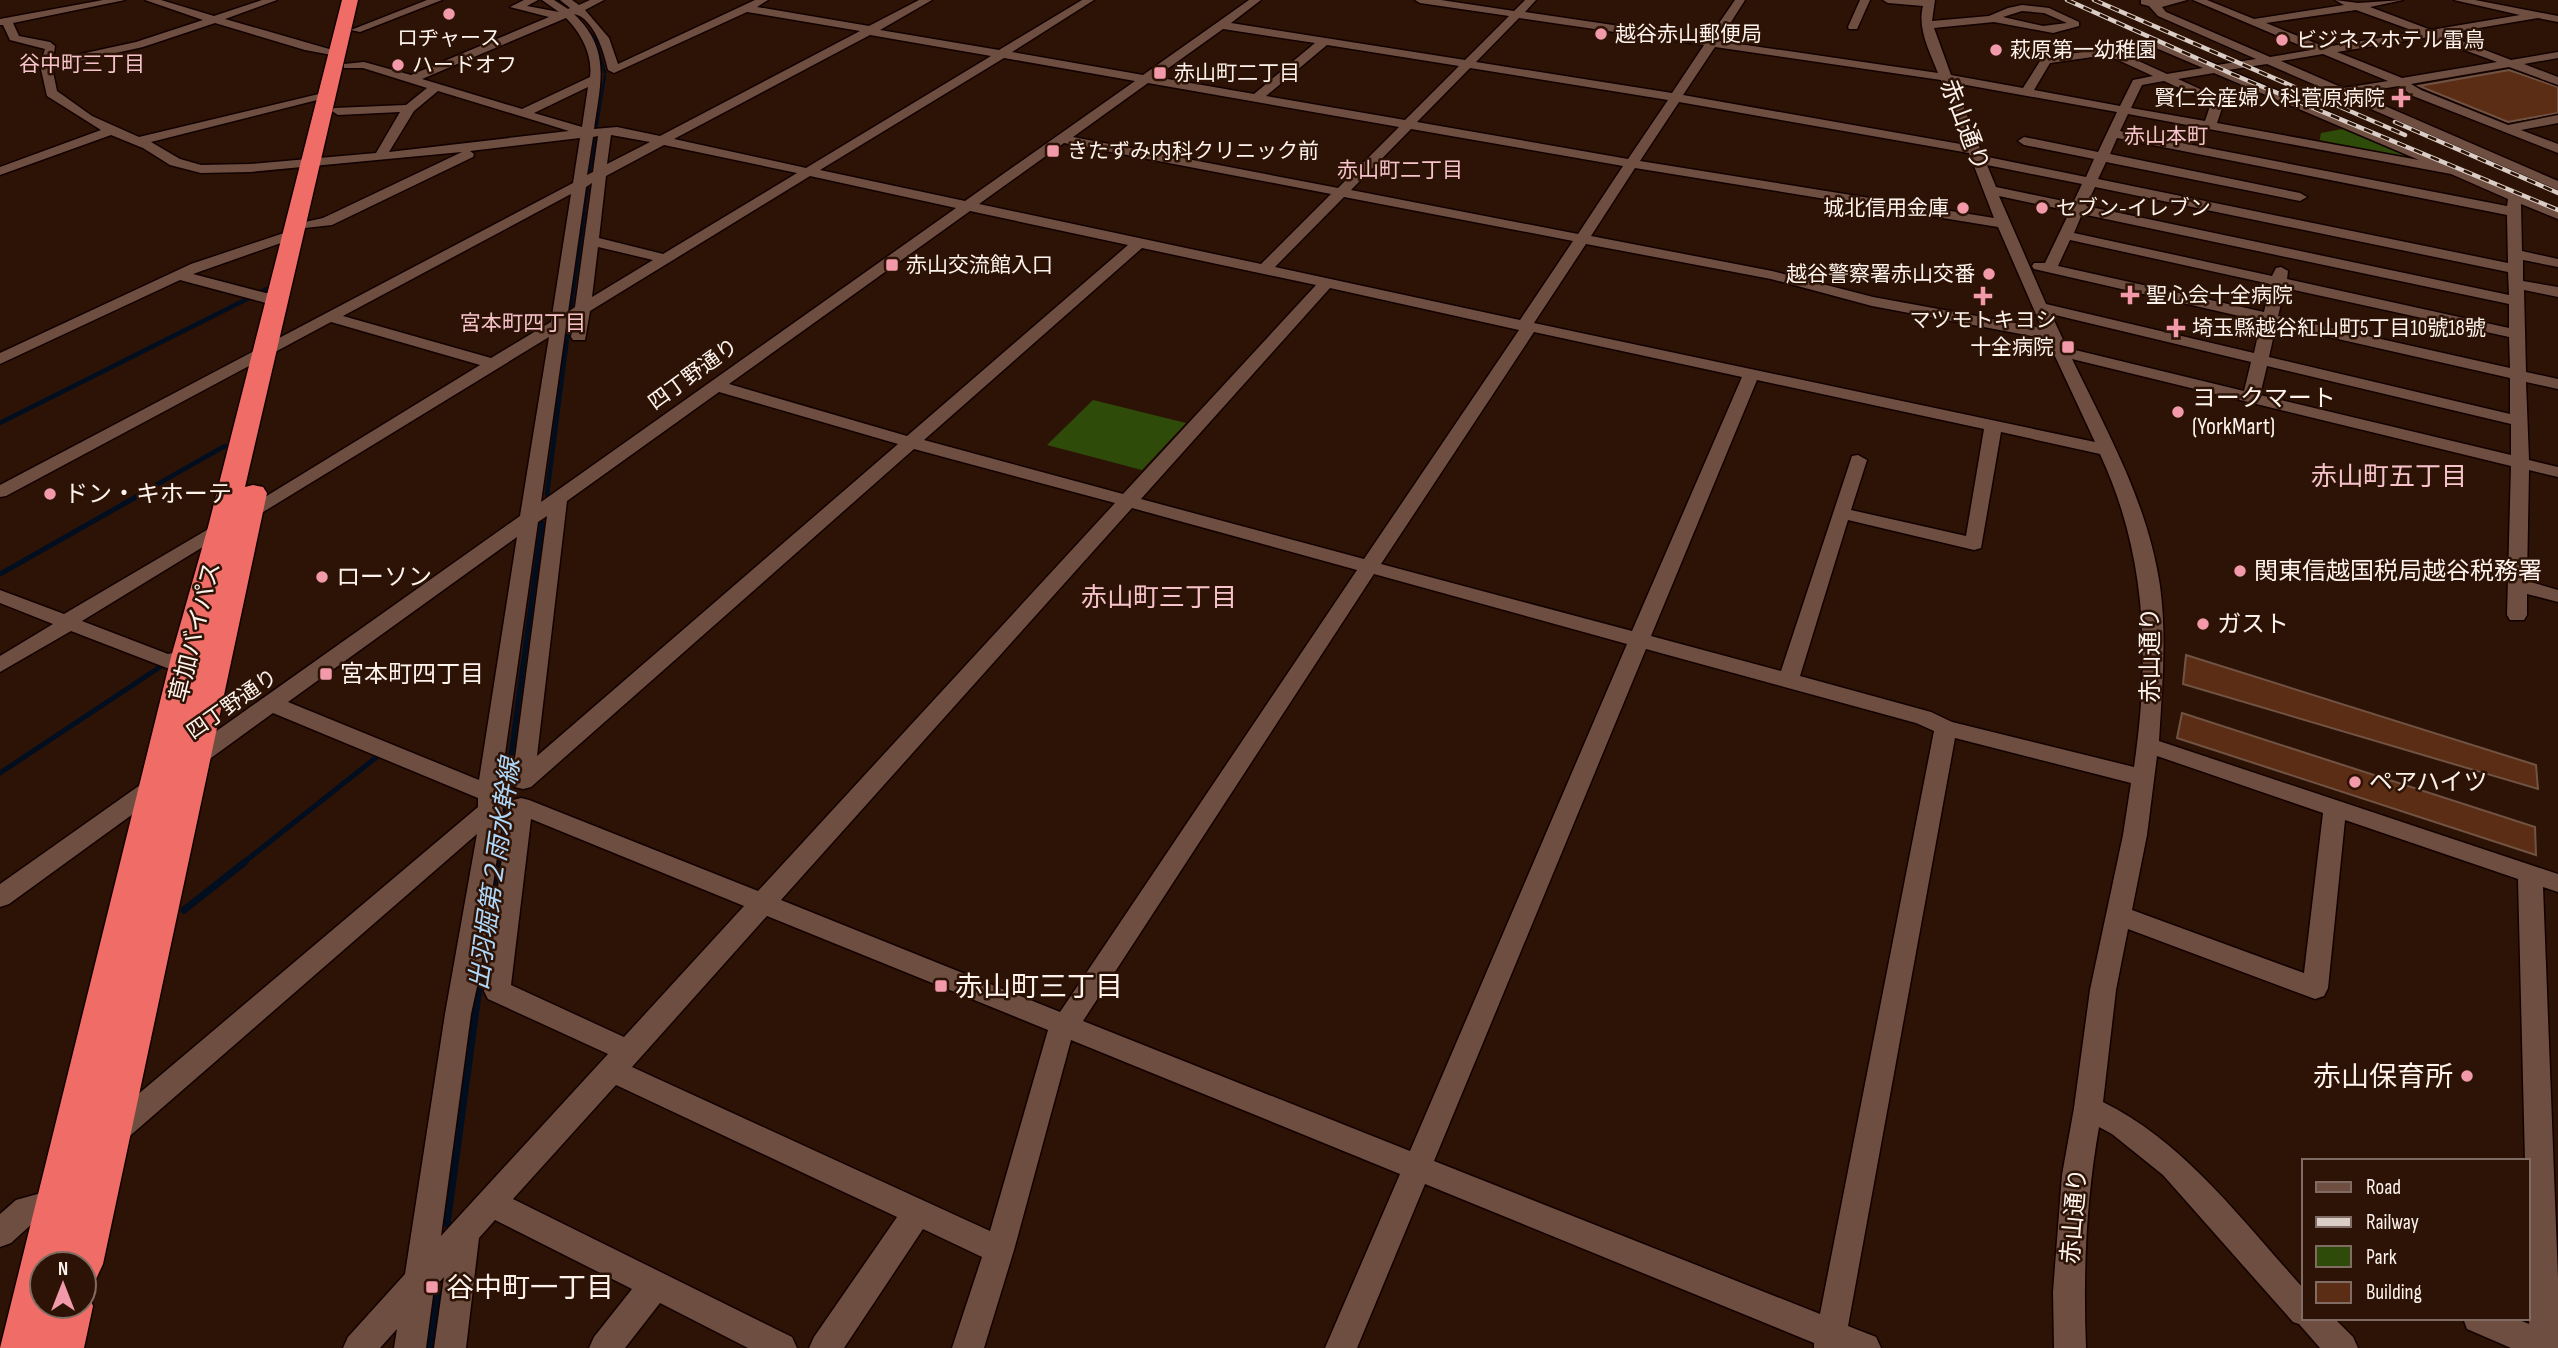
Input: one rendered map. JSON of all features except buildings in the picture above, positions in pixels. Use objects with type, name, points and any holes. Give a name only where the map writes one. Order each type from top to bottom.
[{"type":"highway","name":"草加バイパス","points":[[347,50],[350,0]]},
{"type":"highway","name":"草加バイパス","points":[[83,1250],[181,824],[235,520],[332,103],[362,0]]},
{"type":"highway","name":"草加バイパス","points":[[276,345],[277,296],[301,230]]},
{"type":"highway","name":"草加バイパス","points":[[47,1250],[187,657],[235,520]]},
{"type":"highway","points":[[23,1348],[30,1320]]},
{"type":"highway","points":[[60,1348],[67,1320]]},
{"type":"street","points":[[120,0],[3,22],[13,38],[46,44],[51,48],[46,65],[51,93],[88,119],[139,141],[175,162],[194,168],[219,170],[319,162],[617,131],[2108,450]]},
{"type":"street","points":[[150,0],[309,48],[347,50],[437,0]]},
{"type":"street","points":[[46,65],[139,45],[272,0]]},
{"type":"street","points":[[533,0],[515,7],[569,12]]},
{"type":"street","points":[[547,0],[603,35],[614,70],[763,0]]},
{"type":"street","points":[[565,0],[569,12],[590,39],[594,55],[601,174],[579,337]]},
{"type":"street","points":[[412,79],[599,0]]},
{"type":"street","points":[[0,492],[928,0]]},
{"type":"street","points":[[0,665],[1089,0]]},
{"type":"street","name":"四丁野通り","points":[[0,897],[1256,0]]},
{"type":"street","points":[[1420,0],[1946,77],[2457,172],[2545,158]]},
{"type":"street","points":[[1264,270],[1531,0]]},
{"type":"street","points":[[968,1348],[999,1250],[1058,1038],[1740,0]]},
{"type":"street","points":[[1853,27],[1865,0]]},
{"type":"street","points":[[1888,0],[1929,1]]},
{"type":"street","points":[[2146,2],[2182,0]]},
{"type":"street","points":[[2198,0],[2401,82],[2417,93],[2558,149]]},
{"type":"street","points":[[2340,0],[2558,81]]},
{"type":"street","points":[[2200,31],[2398,0]]},
{"type":"street","points":[[2459,0],[2558,19]]},
{"type":"street","name":"赤山通り","points":[[1929,1],[1927,24],[1946,77],[2019,263],[2108,450],[2138,526],[2148,576],[2154,637],[2148,745],[2135,835],[2103,990],[2088,1108],[2076,1175],[2068,1292],[2070,1348]]},
{"type":"street","points":[[2146,2],[2158,12],[2200,31],[2558,187]]},
{"type":"street","points":[[745,8],[1907,211],[2004,224]]},
{"type":"street","points":[[1927,24],[1947,25],[1992,19],[2012,21],[2033,29],[2047,29],[2075,23],[2051,11],[2036,8],[2002,13],[1992,19]]},
{"type":"street","points":[[2050,268],[2104,158],[2137,82],[2540,15]]},
{"type":"street","points":[[1221,25],[1675,98],[1976,155],[2092,182],[2517,269],[2558,292]]},
{"type":"street","points":[[0,49],[36,42]]},
{"type":"street","points":[[1258,97],[1324,42]]},
{"type":"street","points":[[2027,92],[2046,60],[2157,44],[2457,172],[2518,206]]},
{"type":"street","points":[[347,50],[364,65],[523,113],[598,132]]},
{"type":"street","points":[[2109,51],[2218,102],[2209,127]]},
{"type":"street","points":[[2343,92],[2558,55]]},
{"type":"street","points":[[523,113],[595,79]]},
{"type":"street","points":[[381,156],[397,123],[410,108],[437,87]]},
{"type":"street","points":[[139,141],[332,103],[410,108]]},
{"type":"street","points":[[2421,127],[2476,117]]},
{"type":"street","points":[[2504,129],[2558,119]]},
{"type":"street","points":[[2252,398],[2311,146],[2319,130],[2344,125]]},
{"type":"street","points":[[0,172],[111,131]]},
{"type":"street","points":[[410,1348],[458,1014],[467,973],[491,817],[490,782],[558,325],[580,184],[598,132]]},
{"type":"street","points":[[2115,134],[2558,215]]},
{"type":"street","points":[[1063,139],[1772,275],[2056,343],[2252,398],[2558,472]]},
{"type":"street","points":[[2024,141],[2300,197]]},
{"type":"street","points":[[0,359],[179,275],[327,222],[480,148],[480,145]]},
{"type":"street","points":[[1990,190],[2517,301]]},
{"type":"street","points":[[2517,615],[2520,463],[2517,375],[2518,206]]},
{"type":"street","points":[[2065,235],[2517,334]]},
{"type":"street","points":[[592,241],[665,259]]},
{"type":"street","points":[[558,499],[523,781],[1139,243]]},
{"type":"street","points":[[2019,263],[2558,384]]},
{"type":"street","points":[[2517,269],[2558,263]]},
{"type":"street","points":[[179,275],[266,298],[277,296]]},
{"type":"street","points":[[359,1348],[493,1204],[763,902],[1326,283]]},
{"type":"street","points":[[2040,306],[2518,421]]},
{"type":"street","points":[[329,317],[494,364]]},
{"type":"street","points":[[1341,1348],[1751,374]]},
{"type":"street","points":[[716,386],[910,442],[1923,717],[1946,728],[2143,778]]},
{"type":"street","points":[[1842,513],[1974,544],[1993,427]]},
{"type":"street","points":[[1787,681],[1858,460]]},
{"type":"street","points":[[2518,585],[2558,596]]},
{"type":"street","points":[[0,596],[167,661],[187,657]]},
{"type":"street","points":[[271,704],[490,802]]},
{"type":"street","points":[[1830,1341],[1946,728]]},
{"type":"street","points":[[2148,745],[2558,883]]},
{"type":"street","points":[[110,1136],[490,802]]},
{"type":"street","points":[[999,1250],[917,1212],[620,1061],[497,990],[521,806],[1416,1168],[1830,1341],[1865,1348]]},
{"type":"street","points":[[2118,915],[2315,988],[2335,808]]},
{"type":"street","points":[[2483,1320],[2546,1348],[2549,1143],[2530,874]]},
{"type":"street","points":[[2088,1108],[2122,1125],[2173,1166],[2302,1307]]},
{"type":"street","points":[[0,1233],[26,1210],[59,1202]]},
{"type":"street","points":[[493,1204],[781,1348]]},
{"type":"street","points":[[825,1348],[917,1212]]},
{"type":"street","points":[[450,1348],[464,1235]]},
{"type":"street","points":[[605,1348],[654,1286]]},
{"type":"street","points":[[2314,1320],[2342,1348]]},
{"type":"green space","points":[[2342,129],[2427,162],[2319,144],[2321,133]]},
{"type":"green space","points":[[1093,400],[1186,423],[1142,470],[1047,445]]},
{"type":"waterway","name":"出羽堀第２雨水幹線","points":[[556,0],[570,9]]},
{"type":"waterway","name":"出羽堀第２雨水幹線","points":[[574,13],[596,40],[605,73]]},
{"type":"waterway","name":"出羽堀第２雨水幹線","points":[[596,130],[605,76]]},
{"type":"waterway","name":"出羽堀第２雨水幹線","points":[[590,173],[596,137]]},
{"type":"waterway","name":"出羽堀第２雨水幹線","points":[[584,214],[588,186]]},
{"type":"waterway","name":"出羽堀第２雨水幹線","points":[[570,311],[584,212]]},
{"type":"waterway","points":[[0,423],[267,289]]},
{"type":"waterway","name":"出羽堀第２雨水幹線","points":[[547,494],[569,323]]},
{"type":"waterway","points":[[140,494],[225,446]]},
{"type":"waterway","points":[[0,574],[143,493]]},
{"type":"waterway","name":"出羽堀第２雨水幹線","points":[[502,822],[542,523]]},
{"type":"waterway","points":[[0,773],[160,667]]},
{"type":"waterway","points":[[243,863],[378,756]]},
{"type":"waterway","name":"出羽堀第２雨水幹線","points":[[496,863],[497,856]]},
{"type":"waterway","points":[[184,910],[245,862]]},
{"type":"waterway","name":"出羽堀第２雨水幹線","points":[[447,1224],[496,862]]},
{"type":"waterway","name":"出羽堀第２雨水幹線","points":[[430,1348],[438,1295]]},
{"type":"railway","points":[[2067,0],[2232,74],[2558,210]]},
{"type":"railway","points":[[2094,0],[2405,135]]},
{"type":"railway","points":[[2395,122],[2558,193]]},
{"type":"place","name":"ロヂャース","points":[[449,14]]},
{"type":"place","name":"越谷赤山郵便局","points":[[1601,34]]},
{"type":"place","name":"ビジネスホテル雷鳥","points":[[2282,40]]},
{"type":"place","name":"萩原第一幼稚園","points":[[1996,50]]},
{"type":"place","name":"ハードオフ","points":[[398,65]]},
{"type":"place","name":"赤山町二丁目","points":[[1160,73]]},
{"type":"place","name":"賢仁会産婦人科菅原病院","points":[[2401,98]]},
{"type":"place","name":"きたずみ内科クリニック前","points":[[1053,151]]},
{"type":"place","name":"城北信用金庫","points":[[1963,208]]},
{"type":"place","name":"セブン-イレブン","points":[[2042,208]]},
{"type":"place","name":"赤山交流館入口","points":[[892,265]]},
{"type":"place","name":"越谷警察署赤山交番","points":[[1989,274]]},
{"type":"place","name":"聖心会十全病院","points":[[2130,295]]},
{"type":"place","name":"マツモトキヨシ","points":[[1983,296]]},
{"type":"place","name":"埼玉縣越谷紅山町5丁目10號18號","points":[[2176,328]]},
{"type":"place","name":"十全病院","points":[[2068,347]]},
{"type":"place","name":"ヨークマート (YorkMart)","points":[[2178,412]]},
{"type":"place","name":"ドン・キホーテ","points":[[50,494]]},
{"type":"place","name":"関東信越国税局越谷税務署","points":[[2240,571]]},
{"type":"place","name":"ローソン","points":[[322,577]]},
{"type":"place","name":"ガスト","points":[[2203,624]]},
{"type":"place","name":"宮本町四丁目","points":[[326,674]]},
{"type":"place","name":"ペアハイツ","points":[[2355,782]]},
{"type":"place","name":"赤山町三丁目","points":[[941,986]]},
{"type":"place","name":"赤山保育所","points":[[2467,1076]]},
{"type":"place","name":"谷中町一丁目","points":[[432,1287]]},
{"type":"district","name":"谷中町三丁目","points":[[82,64]]},
{"type":"district","name":"赤山本町","points":[[2166,136]]},
{"type":"district","name":"赤山町二丁目","points":[[1400,170]]},
{"type":"district","name":"宮本町四丁目","points":[[523,323]]},
{"type":"district","name":"赤山町五丁目","points":[[2389,476]]},
{"type":"district","name":"赤山町三丁目","points":[[1159,597]]}]
